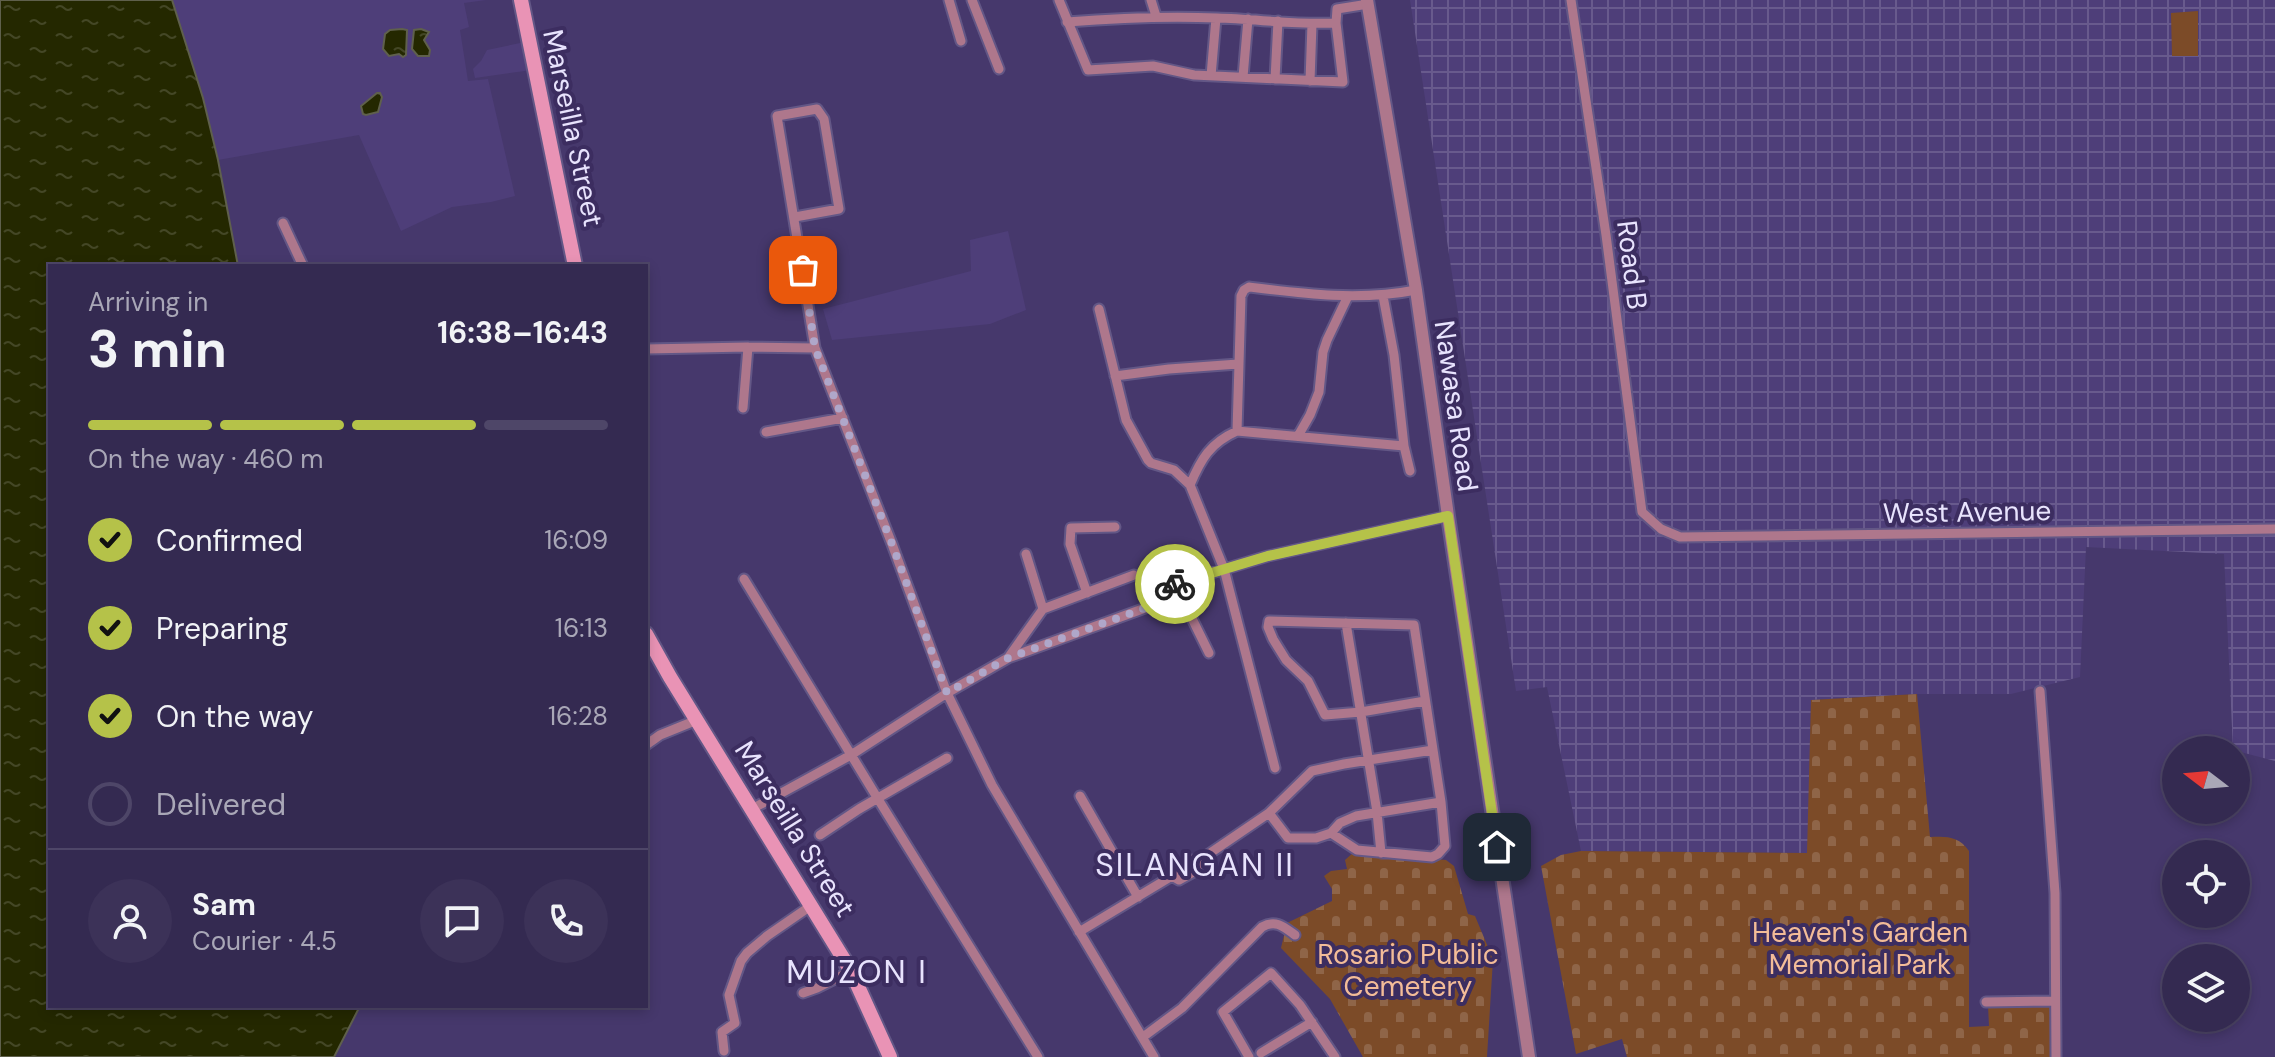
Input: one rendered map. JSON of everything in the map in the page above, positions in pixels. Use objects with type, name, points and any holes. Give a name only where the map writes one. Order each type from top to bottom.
[{"type":"main road","name":"Marseilla Street","points":[[521,0],[575,264]]},
{"type":"main road","name":"Marseilla Street","points":[[648,637],[851,971],[890,1057]]},
{"type":"street","points":[[949,0],[961,41]]},
{"type":"street","points":[[972,0],[999,69]]},
{"type":"street","points":[[1059,0],[1088,70],[1153,66],[1211,76],[1343,82],[1337,9],[1368,2]]},
{"type":"street","points":[[1151,0],[1156,16]]},
{"type":"street","name":"Road B","points":[[1571,0],[1602,205],[1642,512],[1661,529]]},
{"type":"street","name":"Nawasa Road","points":[[1368,2],[1416,290],[1529,1057]]},
{"type":"street","points":[[1067,22],[1156,16],[1336,23]]},
{"type":"street","points":[[1211,76],[1216,18]]},
{"type":"street","points":[[1243,77],[1248,19]]},
{"type":"street","points":[[1275,79],[1278,21]]},
{"type":"street","points":[[1310,81],[1312,24]]},
{"type":"street","points":[[795,217],[839,209],[824,119],[817,109],[777,116],[815,348],[947,693],[992,785],[1154,1057]]},
{"type":"street","points":[[283,223],[302,264]]},
{"type":"street","points":[[1237,431],[1241,296],[1244,290],[1249,287],[1302,294],[1383,296],[1416,290]]},
{"type":"street","points":[[1298,436],[1319,392],[1327,340],[1348,296]]},
{"type":"street","points":[[1383,296],[1410,471]]},
{"type":"street","points":[[1099,309],[1126,420],[1148,460],[1174,470],[1190,485],[1224,569],[1275,768]]},
{"type":"street","points":[[743,408],[748,347]]},
{"type":"street","points":[[648,349],[815,348]]},
{"type":"street","points":[[1115,376],[1238,364]]},
{"type":"street","points":[[766,432],[843,418]]},
{"type":"street","points":[[1190,485],[1201,458],[1222,438],[1237,431],[1404,446]]},
{"type":"street","points":[[752,809],[851,755],[1008,658],[1159,603],[1175,584],[1268,556],[1448,516]]},
{"type":"street","points":[[1087,593],[1070,544],[1071,528],[1115,527]]},
{"type":"street","name":"West Avenue","points":[[1661,529],[1680,537],[2275,529]]},
{"type":"street","points":[[1026,554],[1043,609]]},
{"type":"street","points":[[1008,658],[1043,609],[1134,575]]},
{"type":"street","points":[[744,579],[1038,1057]]},
{"type":"street","points":[[1175,584],[1209,653]]},
{"type":"street","points":[[1331,833],[1357,850],[1381,853],[1432,857],[1445,846],[1441,802],[1414,625],[1269,621],[1268,627],[1286,660],[1308,681],[1325,715],[1425,701]]},
{"type":"street","points":[[1346,623],[1381,853]]},
{"type":"street","points":[[2040,691],[2055,893],[2056,1057]]},
{"type":"street","points":[[648,744],[660,735],[697,720]]},
{"type":"street","points":[[1079,932],[1172,876],[1182,865],[1191,860],[1197,862],[1269,813],[1312,771],[1433,750]]},
{"type":"street","points":[[820,835],[947,758]]},
{"type":"street","points":[[1080,796],[1138,897]]},
{"type":"street","points":[[1269,813],[1288,838],[1316,838],[1331,833],[1340,823],[1356,816],[1441,802]]},
{"type":"street","points":[[724,1051],[722,1032],[735,1023],[729,995],[741,961],[767,936],[812,905]]},
{"type":"street","points":[[1143,1037],[1182,1008],[1262,927],[1280,924],[1295,935]]},
{"type":"street","points":[[803,993],[851,971]]},
{"type":"street","points":[[1249,1057],[1223,1012],[1271,973],[1312,1022],[1335,1057]]},
{"type":"street","points":[[1986,1002],[2055,1001]]},
{"type":"street","points":[[1261,1053],[1312,1022]]},
{"type":"shaded area","points":[[172,0],[486,0],[464,3],[469,27],[460,30],[468,81],[488,79],[515,196],[452,207],[401,231],[359,135],[218,160],[203,98]]},
{"type":"shaded area","points":[[1410,0],[2275,0],[2275,761],[2250,754],[2250,736],[2232,736],[2224,554],[2086,547],[2080,677],[2011,694],[1917,694],[1811,700],[1808,853],[1581,851],[1547,687],[1516,691]]},
{"type":"shaded area","points":[[525,42],[532,70],[475,78],[473,69],[487,50]]},
{"type":"shaded area","points":[[1008,231],[1026,310],[990,324],[832,340],[823,309],[971,271],[970,240]]},
{"type":"green space","points":[[2198,11],[2198,56],[2172,56],[2171,13]]},
{"type":"green space","name":"Heaven's Garden Memorial Park","points":[[1917,694],[1930,837],[1952,838],[1969,851],[1969,1027],[1989,1026],[1988,1005],[2051,1003],[2053,1057],[1627,1057],[1622,1039],[1576,1054],[1541,866],[1561,855],[1581,851],[1807,853],[1811,700]]},
{"type":"green space","name":"Rosario Public Cemetery","points":[[1354,852],[1446,860],[1454,866],[1468,914],[1475,916],[1493,959],[1487,1057],[1363,1057],[1330,999],[1281,948],[1287,923],[1332,901],[1332,889],[1324,876],[1331,871],[1347,869],[1345,860]]},
{"type":"water","points":[[0,0],[172,0],[203,98],[238,264],[48,264],[48,1008],[359,1008],[334,1057],[0,1057]]},
{"type":"water","points":[[390,30],[407,30],[406,55],[389,56],[383,49],[385,34]]},
{"type":"water","points":[[414,30],[429,32],[424,40],[430,50],[429,56],[418,56],[412,49]]},
{"type":"water","points":[[377,93],[382,97],[378,112],[363,114],[361,106]]},
{"type":"way so far","points":[[803,270],[815,348],[947,693],[1008,658],[1159,603],[1175,584]]},
{"type":"district","name":"SILANGAN II","points":[[1195,865]]},
{"type":"district","name":"MUZON I","points":[[857,972]]},
{"type":"route","points":[[1175,584],[1268,556],[1448,516],[1497,847]]}]
